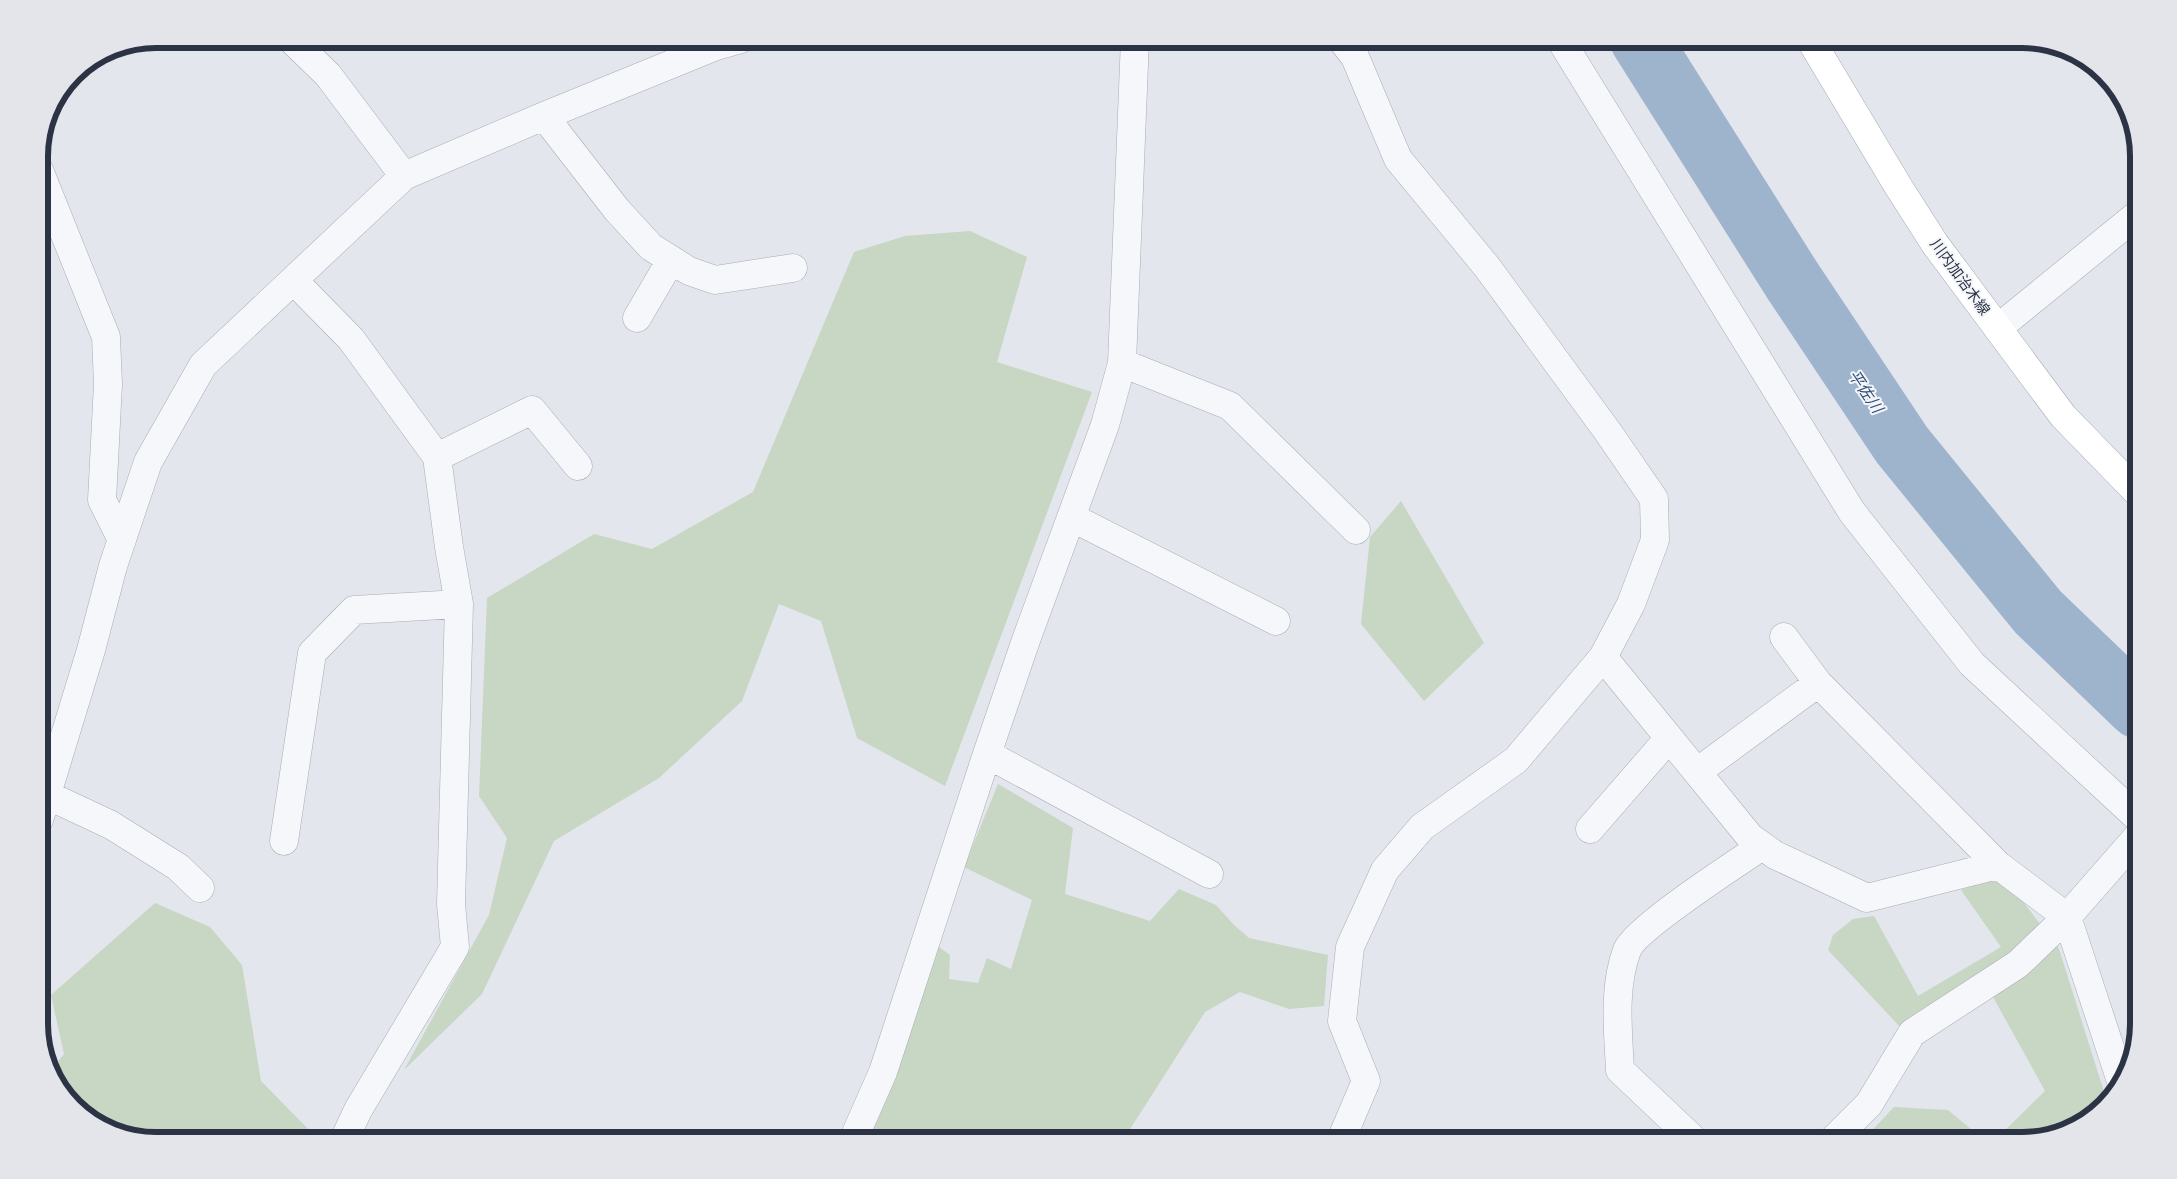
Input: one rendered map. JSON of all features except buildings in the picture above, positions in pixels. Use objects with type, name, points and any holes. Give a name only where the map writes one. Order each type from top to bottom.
[{"type":"main road","name":"川内加治木線","points":[[1815,48],[1935,244],[2063,416],[2129,484]]},
{"type":"street","points":[[301,48],[328,75],[404,176]]},
{"type":"street","points":[[48,790],[122,540],[148,462],[203,365],[404,176],[544,116],[711,48]]},
{"type":"street","points":[[856,1132],[884,1072],[987,754],[1105,425],[1122,363],[1134,48]]},
{"type":"street","points":[[1344,1132],[1366,1081],[1342,1021],[1350,947],[1385,870],[1422,827],[1516,760],[1603,657],[1631,604],[1655,540],[1654,499],[1608,432],[1487,267],[1398,159],[1355,57],[1348,48]]},
{"type":"street","points":[[1566,48],[1852,512],[1972,664],[2130,810]]},
{"type":"street","points":[[544,116],[617,210],[651,247],[689,271],[715,280],[794,268]]},
{"type":"street","points":[[48,192],[106,337],[108,384],[102,500],[122,540]]},
{"type":"street","points":[[1998,328],[2129,221]]},
{"type":"street","points":[[637,318],[671,260]]},
{"type":"street","points":[[294,281],[351,339],[437,456],[449,547],[460,604],[451,904],[455,947],[358,1110],[348,1132]]},
{"type":"street","points":[[1122,363],[1230,406],[1356,530]]},
{"type":"street","points":[[437,456],[532,410],[578,466]]},
{"type":"street","points":[[1071,517],[1276,621]]},
{"type":"street","points":[[284,841],[312,653],[354,610],[460,604]]},
{"type":"street","points":[[1784,637],[1818,683],[1998,865],[2067,917],[2117,1072]]},
{"type":"street","points":[[1603,657],[1750,837],[1775,855],[1867,898],[1998,865]]},
{"type":"street","points":[[1697,772],[1818,683]]},
{"type":"street","points":[[1590,829],[1669,738]]},
{"type":"street","points":[[987,754],[1209,874]]},
{"type":"street","points":[[48,808],[110,825],[178,867],[200,888]]},
{"type":"street","points":[[1841,1132],[1869,1104],[1912,1033],[2018,964],[2067,917],[2130,845]]},
{"type":"street","points":[[1686,1132],[1620,1070],[1617,998],[1628,948],[1652,923],[1762,846]]},
{"type":"green space","points":[[970,231],[1027,257],[997,362],[1092,392],[945,786],[857,738],[821,621],[779,604],[742,701],[659,778],[554,841],[482,994],[404,1070],[489,915],[507,838],[479,796],[487,598],[594,534],[652,549],[753,492],[854,252],[905,236]]},
{"type":"green space","points":[[1401,501],[1484,643],[1424,701],[1361,624],[1370,537]]},
{"type":"green space","points":[[998,784],[1073,828],[1065,894],[1150,921],[1179,889],[1216,905],[1249,938],[1328,955],[1324,1006],[1289,1009],[1240,992],[1205,1012],[1128,1132],[871,1132],[893,1079],[939,947],[950,955],[949,979],[978,983],[987,958],[1011,969],[1032,900],[964,867]]},
{"type":"green space","points":[[1994,877],[2021,899],[2059,949],[2104,1093],[2093,1105],[2056,1126],[2035,1131],[2003,1132],[2045,1091],[1982,977],[1902,1029],[1828,950],[1833,935],[1853,919],[1874,916],[1918,996],[2001,947],[1961,890]]},
{"type":"green space","points":[[155,903],[210,927],[242,965],[261,1081],[311,1132],[156,1132],[121,1126],[108,1120],[84,1105],[74,1095],[56,1064],[64,1054],[51,995]]},
{"type":"green space","points":[[1894,1107],[1948,1110],[1974,1132],[1871,1132]]},
{"type":"waterway","name":"平佐川","points":[[1646,48],[1792,280],[1902,445],[2038,612],[2130,700]]}]
